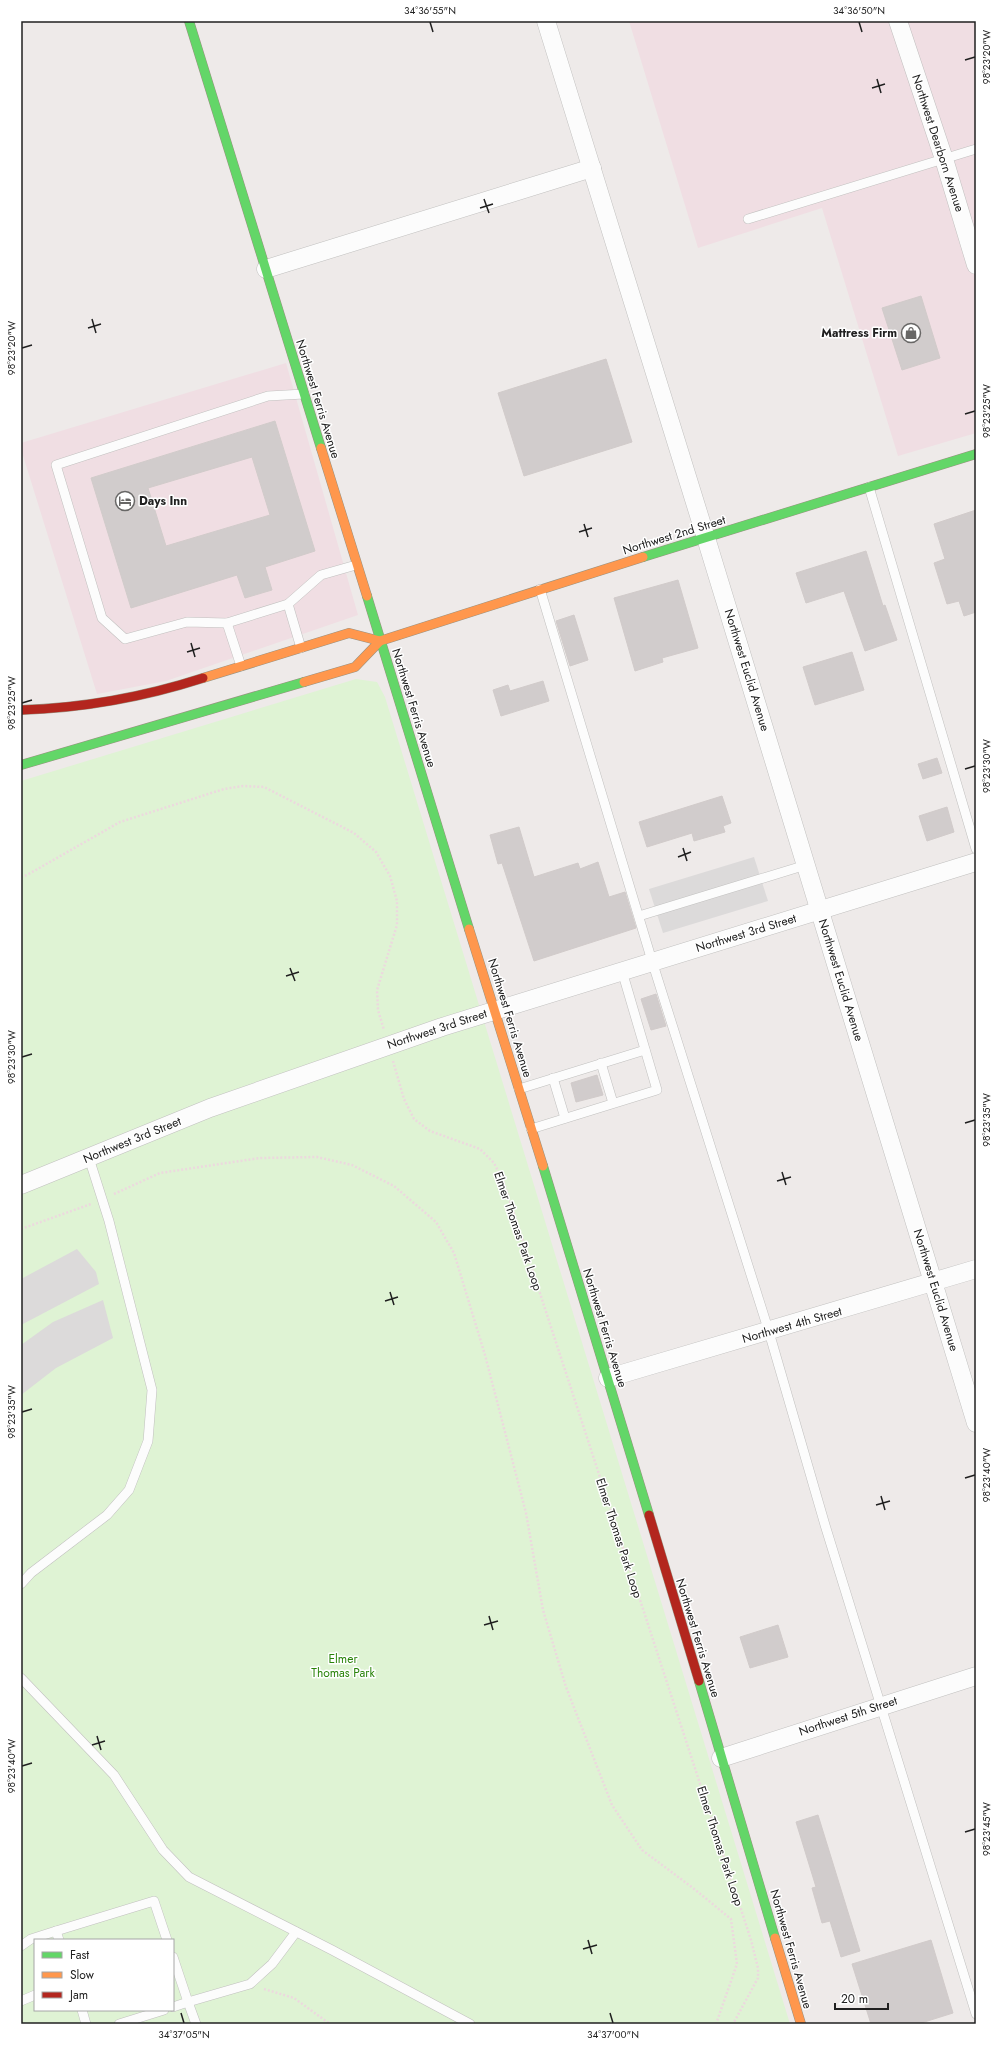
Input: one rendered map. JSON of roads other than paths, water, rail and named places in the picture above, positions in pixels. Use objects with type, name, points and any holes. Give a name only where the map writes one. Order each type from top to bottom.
[{"type":"main road","name":"Northwest Ferris Avenue","points":[[189,21],[608,1378],[801,2024]]},
{"type":"main road","name":"Northwest 2nd Street","points":[[380,641],[540,589],[976,454]]},
{"type":"main road","points":[[21,710],[54,709],[124,698],[191,682],[349,633],[380,641],[355,667],[21,765]]},
{"type":"street","name":"Northwest Euclid Avenue","points":[[546,21],[706,538],[976,1423]]},
{"type":"street","name":"Northwest Dearborn Avenue","points":[[898,21],[944,158],[976,265]]},
{"type":"street","points":[[266,270],[592,168]]},
{"type":"street","name":"Northwest 3rd Street","points":[[21,1185],[210,1108],[388,1046],[622,970],[976,862]]},
{"type":"street","name":"Northwest 4th Street","points":[[608,1378],[769,1332],[976,1269]]},
{"type":"street","name":"Northwest 5th Street","points":[[721,1758],[881,1705],[976,1676]]},
{"type":"lane","points":[[748,218],[976,149]]},
{"type":"lane","points":[[304,394],[268,396],[56,465],[102,618],[124,639],[187,622],[227,623],[288,604],[320,575],[356,565]]},
{"type":"lane","points":[[869,487],[976,849]]},
{"type":"lane","points":[[540,589],[652,961],[769,1332],[825,1525],[976,2014]]},
{"type":"lane","points":[[288,604],[301,648]]},
{"type":"lane","points":[[227,623],[240,666]]},
{"type":"lane","points":[[639,916],[806,865]]},
{"type":"lane","points":[[531,1129],[657,1090],[622,970]]},
{"type":"lane","points":[[519,1089],[645,1050]]},
{"type":"lane","points":[[601,1063],[613,1104]]},
{"type":"lane","points":[[553,1078],[565,1118]]},
{"type":"lane","points":[[21,1584],[30,1573],[106,1515],[129,1490],[148,1441],[152,1390],[102,1199],[89,1158]]},
{"type":"lane","points":[[21,1678],[114,1775],[163,1850],[189,1877],[470,2024]]},
{"type":"lane","points":[[21,1946],[31,1939],[56,1930],[154,1901],[167,1939]]},
{"type":"lane","points":[[56,1930],[60,1939]]},
{"type":"lane","points":[[174,2007],[250,1984],[272,1964],[296,1932]]},
{"type":"lane","points":[[174,1960],[196,2024]]},
{"type":"lane","points":[[21,1989],[22,2000],[34,1995]]},
{"type":"lane","points":[[82,2011],[86,2024]]},
{"type":"lane","points":[[119,2024],[161,2011]]},
{"type":"place","name":"Mattress Firm","points":[[911,333]]},
{"type":"place","name":"Days Inn","points":[[125,501]]},
{"type":"park label","name":"Elmer Thomas Park","points":[[343,1666]]}]
